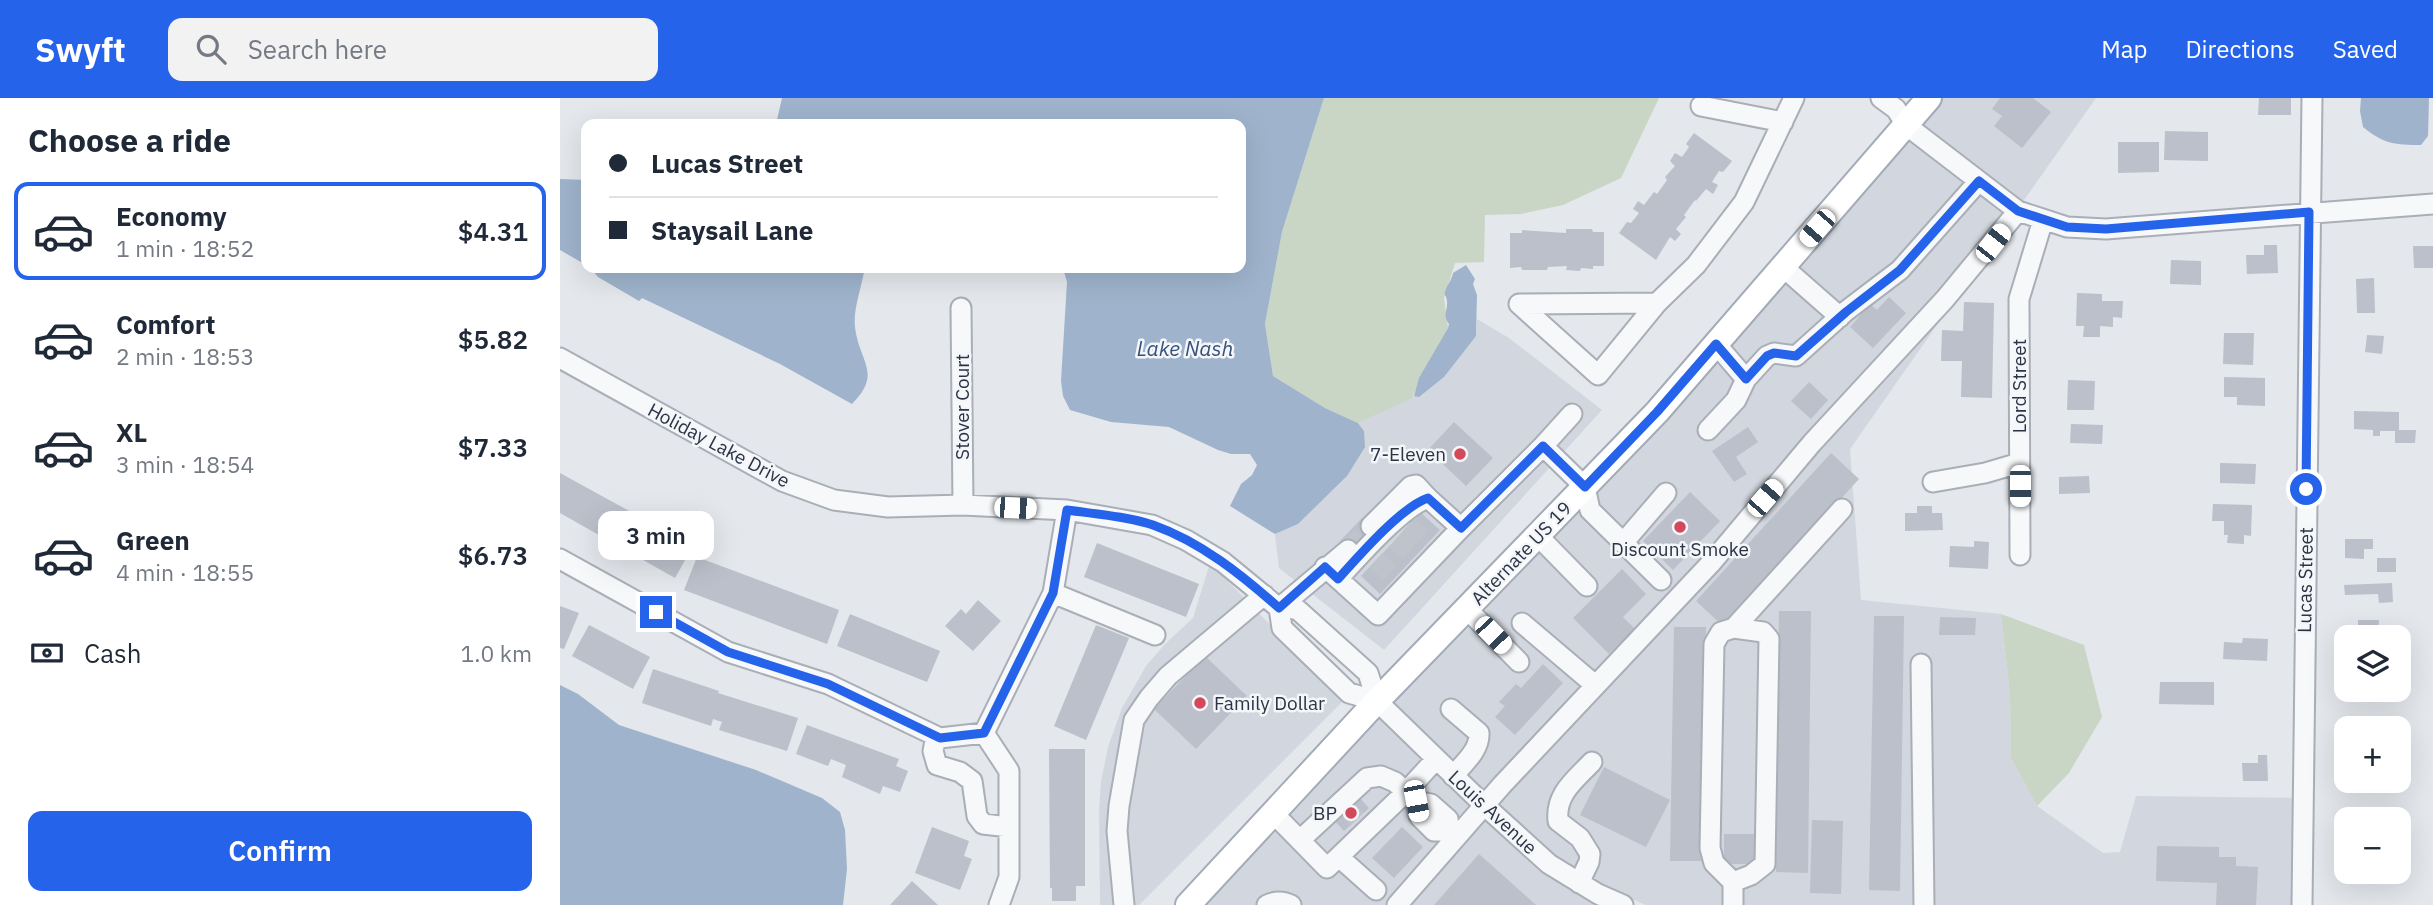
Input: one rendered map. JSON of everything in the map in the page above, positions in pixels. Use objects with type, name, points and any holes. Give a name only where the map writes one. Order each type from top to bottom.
[{"type":"main road","name":"Alternate US 19","points":[[1188,905],[1377,701],[1657,412],[1929,98]]},
{"type":"street","points":[[1657,303],[1520,304],[1598,375],[1657,303],[1696,265],[1744,202],[1794,98]]},
{"type":"street","points":[[1881,98],[1896,109],[1906,125],[2018,211],[2067,227],[2106,229],[2433,204]]},
{"type":"street","name":"Lucas Street","points":[[2302,905],[2312,98]]},
{"type":"street","points":[[1701,106],[1783,122]]},
{"type":"street","points":[[1708,430],[1736,400],[1746,379],[1767,356],[1774,353],[1796,356],[1802,352],[1840,317],[1900,270],[1979,181]]},
{"type":"street","points":[[1397,905],[1453,834],[1484,805],[1712,562],[1812,443],[1945,299],[2018,211]]},
{"type":"street","name":"Lord Street","points":[[2020,555],[2019,299],[2043,220]]},
{"type":"street","points":[[1783,267],[1840,317]]},
{"type":"street","name":"Stover Court","points":[[961,308],[962,505]]},
{"type":"street","points":[[1716,344],[1746,379]]},
{"type":"street","name":"Holiday Lake Drive","points":[[560,358],[782,481],[834,500],[888,507],[962,505],[1067,510],[1152,525],[1186,540],[1223,562],[1279,608],[1282,628],[1349,693],[1377,701]]},
{"type":"street","points":[[1332,573],[1378,615],[1400,583],[1427,555],[1461,528],[1572,414]]},
{"type":"street","points":[[1543,446],[1585,487],[1590,510],[1661,580]]},
{"type":"street","points":[[1933,482],[1985,473],[2020,463]]},
{"type":"street","points":[[1392,528],[1411,486],[1416,485],[1461,528]]},
{"type":"street","points":[[1623,543],[1666,493]]},
{"type":"street","points":[[1279,608],[1363,553],[1416,502],[1428,498]]},
{"type":"street","points":[[1734,628],[1842,509]]},
{"type":"street","points":[[984,733],[1053,593],[1067,510]]},
{"type":"street","points":[[1538,536],[1587,586]]},
{"type":"street","points":[[560,559],[728,652],[828,684],[940,738],[984,733]]},
{"type":"street","points":[[1053,593],[1155,635]]},
{"type":"street","points":[[1124,905],[1117,831],[1135,720],[1168,676],[1264,595]]},
{"type":"street","name":"Holiday Lake Drive","points":[[1279,608],[1290,607],[1298,610],[1367,673],[1377,701]]},
{"type":"street","points":[[1467,608],[1519,662]]},
{"type":"street","points":[[1522,623],[1595,685]]},
{"type":"street","points":[[1733,882],[1751,875],[1765,864],[1769,639],[1763,632],[1734,628],[1721,632],[1714,644],[1710,848],[1714,863],[1733,882],[1733,905]]},
{"type":"street","points":[[1921,664],[1924,905]]},
{"type":"street","name":"Louis Avenue","points":[[1377,701],[1453,776],[1549,864],[1579,883],[1593,900],[1623,905]]},
{"type":"street","points":[[1451,709],[1479,733],[1476,748],[1453,776]]},
{"type":"street","points":[[984,733],[1009,771],[1009,877],[999,905]]},
{"type":"street","points":[[936,736],[933,751],[937,765],[960,772],[972,780],[977,816],[982,824],[1009,827]]},
{"type":"street","points":[[1300,840],[1352,814],[1411,796],[1436,759]]},
{"type":"street","points":[[1579,883],[1590,854],[1580,838],[1559,821],[1557,809],[1562,794],[1592,762]]},
{"type":"street","points":[[1274,814],[1327,868],[1339,857],[1352,814],[1367,778],[1381,776],[1395,782],[1411,796],[1431,804],[1448,819],[1453,834]]},
{"type":"street","points":[[1339,857],[1376,890]]},
{"type":"street","points":[[1267,905],[1273,902],[1292,905]]},
{"type":"shaded area","points":[[1940,98],[2096,98],[2022,203],[1919,124]]},
{"type":"shaded area","points":[[1907,137],[2012,218],[1850,449],[1861,600],[2001,614],[2010,694],[2011,758],[2037,806],[2103,853],[2120,852],[2136,796],[2305,798],[2303,905],[1646,905],[1601,886],[1554,856],[1390,701]]},
{"type":"shaded area","points":[[1477,319],[1509,338],[1602,410],[1384,650],[1279,568],[1275,534],[1298,524],[1347,476],[1364,431],[1358,423],[1429,388],[1476,336]]},
{"type":"shaded area","points":[[1210,563],[1344,700],[1139,905],[1100,905],[1099,812],[1101,782],[1108,747],[1122,708],[1146,666],[1193,618]]},
{"type":"shaded area","points":[[1378,713],[1474,811],[1545,872],[1600,905],[1200,905]]},
{"type":"green space","points":[[1324,98],[1659,98],[1621,178],[1563,205],[1521,214],[1485,215],[1484,262],[1455,263],[1444,298],[1448,328],[1412,398],[1358,423],[1325,408],[1273,376],[1265,324],[1282,232]]},
{"type":"green space","points":[[2001,614],[2084,645],[2102,717],[2069,773],[2037,806],[2011,758],[2010,694]]},
{"type":"water","name":"Lake Nash","points":[[782,98],[1324,98],[1282,232],[1265,324],[1273,376],[1325,408],[1358,423],[1364,431],[1365,447],[1347,476],[1298,524],[1275,534],[1230,506],[1241,484],[1252,475],[1257,465],[1250,454],[1231,454],[1218,450],[1169,427],[1111,422],[1070,410],[1063,396],[1061,381],[1067,282],[1064,273],[1246,273],[1246,119],[777,119]]},
{"type":"water","points":[[2361,98],[2429,98],[2428,136],[2421,145],[2397,144],[2377,137],[2363,127]]},
{"type":"water","points":[[560,179],[581,180],[581,262],[560,250]]},
{"type":"water","points":[[1466,265],[1475,279],[1476,336],[1444,377],[1419,397],[1414,396],[1419,378],[1448,328],[1445,294],[1447,287],[1453,273]]},
{"type":"water","points":[[594,273],[864,273],[856,307],[855,327],[867,367],[866,384],[852,404],[780,364],[642,298],[639,301]]},
{"type":"water","points":[[560,685],[578,694],[619,725],[756,770],[822,798],[840,812],[845,830],[847,869],[843,905],[560,905]]},
{"type":"building","points":[[2000,98],[2033,98],[2051,112],[2022,148],[1994,126],[2002,116],[1992,109]]},
{"type":"building","points":[[2259,98],[2291,98],[2291,115],[2258,115]]},
{"type":"building","points":[[2165,131],[2208,132],[2208,161],[2164,160]]},
{"type":"building","points":[[1694,133],[1732,161],[1723,172],[1719,171],[1712,182],[1718,185],[1713,194],[1706,189],[1695,200],[1676,229],[1681,234],[1675,241],[1670,237],[1656,260],[1619,233],[1627,222],[1631,223],[1639,213],[1633,209],[1638,201],[1644,205],[1654,192],[1657,194],[1667,180],[1665,177],[1675,166],[1670,161],[1675,153],[1682,157],[1689,147],[1686,144]]},
{"type":"building","points":[[2118,142],[2159,142],[2159,172],[2118,173]]},
{"type":"building","points":[[1566,229],[1604,232],[1604,266],[1581,268],[1580,271],[1566,270],[1567,266],[1548,267],[1547,270],[1510,268],[1510,233],[1522,233],[1522,230],[1566,233]]},
{"type":"building","points":[[2264,245],[2277,245],[2278,273],[2247,274],[2246,255],[2264,255]]},
{"type":"building","points":[[2413,246],[2433,246],[2433,268],[2414,268]]},
{"type":"building","points":[[2171,260],[2201,261],[2201,285],[2170,284]]},
{"type":"building","points":[[2374,278],[2375,313],[2357,313],[2356,279]]},
{"type":"building","points":[[2077,293],[2102,294],[2102,301],[2123,301],[2122,318],[2113,317],[2113,327],[2100,326],[2100,337],[2083,337],[2084,326],[2076,326]]},
{"type":"building","points":[[1889,297],[1906,313],[1873,348],[1850,327],[1870,304],[1877,310]]},
{"type":"building","points":[[1964,302],[1994,303],[1992,398],[1961,397],[1962,361],[1941,361],[1942,330],[1963,331]]},
{"type":"building","points":[[2224,333],[2254,333],[2253,365],[2223,364]]},
{"type":"building","points":[[2367,335],[2384,336],[2382,354],[2365,352]]},
{"type":"building","points":[[2224,377],[2265,378],[2265,406],[2237,405],[2237,397],[2224,397]]},
{"type":"building","points":[[2068,380],[2095,381],[2094,410],[2067,410]]},
{"type":"building","points":[[1809,382],[1828,400],[1811,419],[1791,401]]},
{"type":"building","points":[[2354,411],[2399,412],[2399,430],[2416,430],[2415,443],[2395,443],[2395,431],[2380,431],[2380,436],[2373,436],[2373,430],[2354,429]]},
{"type":"building","name":"7-Eleven","points":[[1454,422],[1493,458],[1466,486],[1428,450]]},
{"type":"building","points":[[2071,424],[2103,425],[2102,444],[2070,443]]},
{"type":"building","points":[[1748,427],[1758,442],[1736,457],[1747,474],[1734,482],[1712,451]]},
{"type":"building","points":[[1831,453],[1859,479],[1724,627],[1696,601]]},
{"type":"building","points":[[2220,463],[2256,464],[2255,484],[2220,483]]},
{"type":"building","points":[[560,473],[693,546],[675,578],[560,513]]},
{"type":"building","points":[[2089,476],[2090,493],[2059,494],[2059,477]]},
{"type":"building","points":[[1690,492],[1720,521],[1673,570],[1643,541]]},
{"type":"building","points":[[2213,504],[2252,505],[2251,536],[2244,535],[2244,544],[2227,543],[2224,521],[2212,521]]},
{"type":"building","points":[[1917,506],[1932,506],[1932,513],[1942,513],[1943,530],[1905,531],[1905,513],[1917,513]]},
{"type":"building","name":"7-Eleven","points":[[1421,513],[1440,530],[1380,594],[1361,576]]},
{"type":"building","points":[[1362,518],[1375,529],[1353,553],[1340,541]]},
{"type":"building","points":[[2345,539],[2373,539],[2373,549],[2364,549],[2364,559],[2345,558]]},
{"type":"building","points":[[1974,541],[1989,542],[1988,569],[1949,567],[1950,546],[1974,547]]},
{"type":"building","points":[[1097,543],[1199,584],[1186,617],[1084,577]]},
{"type":"building","points":[[697,557],[839,610],[827,644],[684,590]]},
{"type":"building","points":[[2377,558],[2396,558],[2396,572],[2377,572]]},
{"type":"building","points":[[1622,569],[1646,594],[1623,617],[1635,629],[1609,654],[1573,618]]},
{"type":"building","points":[[2392,583],[2393,602],[2379,603],[2378,594],[2345,595],[2344,585]]},
{"type":"building","points":[[978,600],[1001,621],[973,651],[945,626],[961,609],[966,614]]},
{"type":"building","points":[[560,606],[579,613],[564,649],[560,648]]},
{"type":"building","points":[[1779,611],[1811,611],[1808,873],[1776,872]]},
{"type":"building","points":[[850,614],[940,651],[927,682],[837,646]]},
{"type":"building","points":[[1874,616],[1904,616],[1900,891],[1869,890]]},
{"type":"building","points":[[1940,617],[1976,618],[1975,635],[1939,635]]},
{"type":"building","points":[[2358,620],[2379,620],[2379,625],[2358,625]]},
{"type":"building","points":[[589,625],[650,657],[633,689],[572,656]]},
{"type":"building","points":[[1096,625],[1129,638],[1086,740],[1054,726]]},
{"type":"building","points":[[1674,627],[1706,627],[1702,861],[1670,861]]},
{"type":"building","points":[[2243,638],[2268,639],[2267,661],[2223,659],[2224,642],[2242,643]]},
{"type":"building","name":"Family Dollar","points":[[1205,656],[1247,696],[1196,749],[1154,709]]},
{"type":"building","points":[[1543,664],[1563,683],[1515,735],[1495,717],[1505,706],[1499,702],[1516,684],[1521,688]]},
{"type":"building","points":[[653,669],[798,718],[787,751],[719,730],[722,722],[713,719],[711,726],[642,703]]},
{"type":"building","points":[[2160,682],[2214,682],[2214,705],[2159,704]]},
{"type":"building","points":[[807,725],[899,759],[896,766],[908,771],[900,792],[883,786],[880,794],[842,777],[846,765],[831,759],[828,766],[796,754]]},
{"type":"building","points":[[1049,749],[1085,749],[1085,886],[1076,886],[1076,901],[1052,901]]},
{"type":"building","points":[[2258,755],[2267,755],[2268,781],[2243,781],[2242,763],[2258,763]]},
{"type":"building","points":[[1604,767],[1670,800],[1646,847],[1580,815]]},
{"type":"building","name":"BP","points":[[1357,795],[1369,808],[1344,831],[1332,818]]},
{"type":"building","points":[[1812,820],[1843,821],[1841,894],[1810,893]]},
{"type":"building","points":[[932,827],[969,841],[964,856],[972,859],[960,890],[915,873]]},
{"type":"building","points":[[1402,827],[1423,847],[1394,878],[1372,858]]},
{"type":"building","points":[[1724,834],[1755,834],[1754,864],[1724,864]]},
{"type":"building","points":[[2157,846],[2219,847],[2219,857],[2236,857],[2236,866],[2258,867],[2256,905],[2216,905],[2217,883],[2156,881]]},
{"type":"building","points":[[1479,854],[1536,905],[1434,905]]},
{"type":"building","points":[[912,881],[938,905],[890,905]]},
{"type":"tunnel","points":[[1408,525],[1428,543]]},
{"type":"tunnel","points":[[1348,550],[1371,526]]},
{"type":"tunnel","points":[[1395,540],[1415,557]]},
{"type":"tunnel","points":[[1376,560],[1395,578]]},
{"type":"tunnel","points":[[1345,807],[1357,819]]},
{"type":"place","name":"7-Eleven","points":[[1460,454]]},
{"type":"place","name":"Discount Smoke","points":[[1680,527]]},
{"type":"place","name":"Family Dollar","points":[[1200,703]]},
{"type":"place","name":"BP","points":[[1351,813]]},
{"type":"route","points":[[656,612],[728,652],[828,684],[940,738],[984,733],[1053,593],[1067,510],[1152,525],[1186,540],[1223,562],[1279,608],[1325,567],[1338,579],[1416,502],[1428,498],[1461,528],[1543,446],[1585,487],[1657,412],[1716,344],[1746,379],[1767,356],[1780,353],[1796,356],[1900,270],[1979,181],[2018,211],[2067,227],[2106,229],[2309,212],[2306,489]]}]
